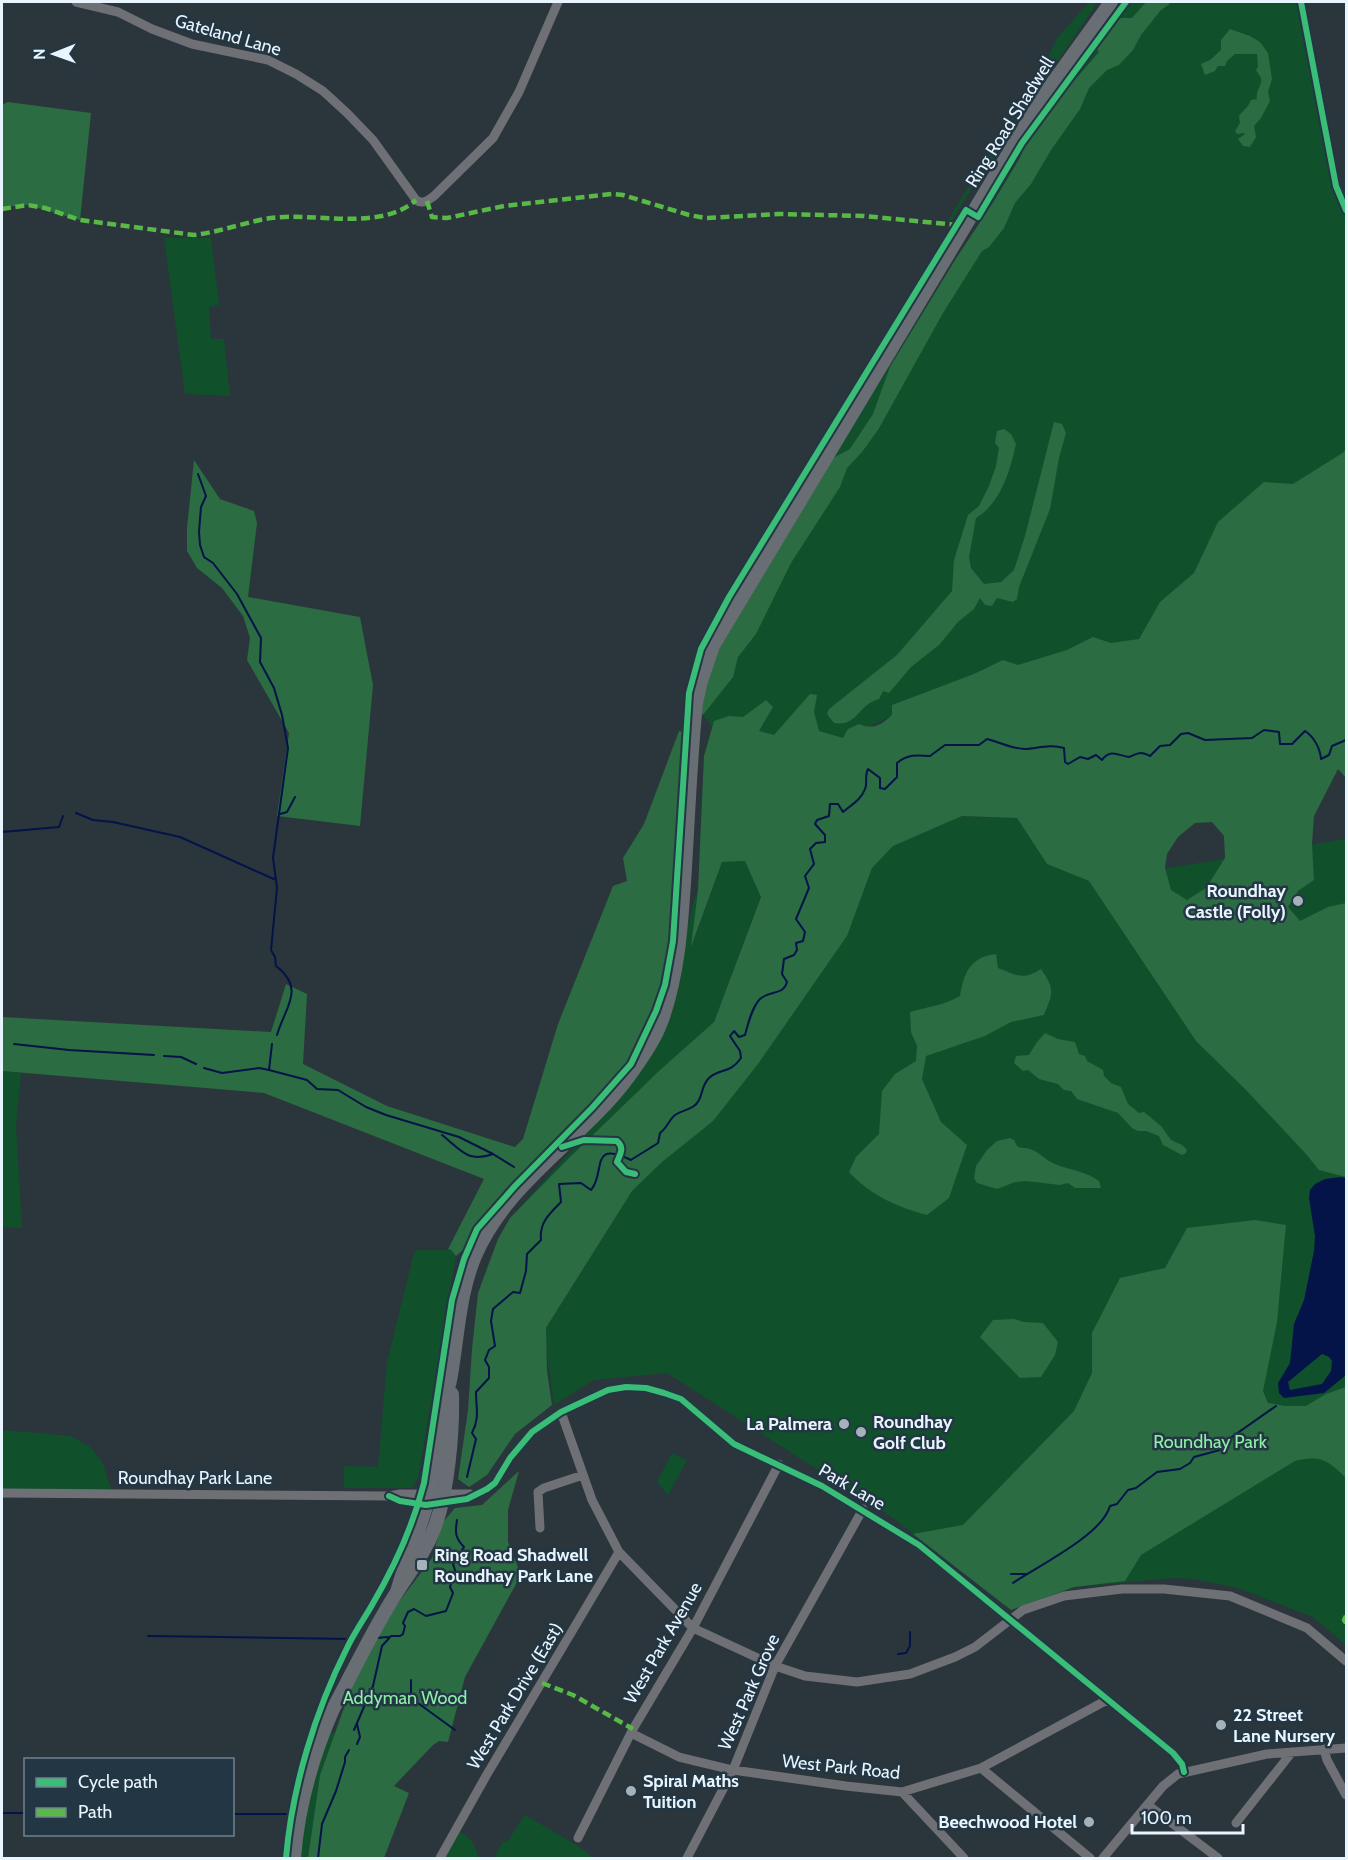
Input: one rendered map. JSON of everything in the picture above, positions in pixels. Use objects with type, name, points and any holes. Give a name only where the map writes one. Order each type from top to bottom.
[{"type":"highway","name":"Ring Road Shadwell","points":[[294,1858],[298,1821],[305,1791],[325,1728],[333,1708],[397,1592],[434,1499],[452,1411],[451,1377],[463,1294],[471,1266],[486,1233],[498,1214],[628,1078],[663,1019],[680,942],[696,703],[701,681],[714,646],[1025,126],[1051,85],[1111,3]]},
{"type":"street","name":"Gateland Lane","points":[[76,2],[118,12],[152,29],[192,44],[268,60],[296,74],[323,91],[347,113],[373,140],[416,200],[421,203],[427,201],[494,138],[519,92],[558,2]]},
{"type":"street","name":"Park Lane","points":[[434,1499],[467,1499],[478,1494],[495,1483],[510,1458],[532,1432],[561,1412],[608,1390],[626,1387],[646,1388],[681,1400],[734,1444],[779,1464],[863,1509],[919,1545],[1173,1753],[1182,1764],[1184,1772]]},
{"type":"street","points":[[561,1412],[592,1500],[619,1552],[693,1628],[775,1666],[805,1676],[857,1682],[910,1674],[975,1647],[1023,1610],[1064,1596],[1132,1589],[1164,1589],[1230,1596],[1307,1628],[1347,1661]]},
{"type":"street","name":"West Park Avenue","points":[[578,1838],[631,1733],[693,1628],[779,1464]]},
{"type":"street","points":[[540,1528],[538,1492],[583,1475]]},
{"type":"street","name":"Roundhay Park Lane","points":[[2,1493],[389,1496],[400,1494],[434,1499]]},
{"type":"street","name":"West Park Grove","points":[[688,1858],[733,1770],[775,1666],[863,1509]]},
{"type":"street","name":"West Park Drive (East)","points":[[440,1858],[619,1552]]},
{"type":"street","name":"West Park Road","points":[[631,1733],[679,1757],[733,1770],[902,1792],[981,1768],[1107,1700]]},
{"type":"street","points":[[1103,1858],[1172,1777],[1184,1772],[1267,1754],[1347,1748]]},
{"type":"street","points":[[1324,1749],[1327,1760],[1347,1795]]},
{"type":"street","points":[[1236,1823],[1292,1752]]},
{"type":"street","points":[[981,1768],[1090,1858]]},
{"type":"street","points":[[902,1792],[964,1858]]},
{"type":"street","points":[[1148,1805],[1217,1858]]},
{"type":"green space","points":[[1089,2],[1098,2],[1031,100],[987,170],[981,174],[952,220],[948,220],[1042,68],[1058,37]]},
{"type":"green space","points":[[1129,2],[1299,2],[1334,187],[1346,215],[1346,665],[1160,602],[1139,639],[975,679],[843,738],[747,744],[712,727],[701,712],[833,458],[985,215],[986,205],[1025,143]]},
{"type":"green space","points":[[1146,2],[1172,2],[1160,11],[1141,35],[1133,50],[1119,65],[1107,70],[1089,88],[1080,109],[1051,150],[1031,184],[1015,203],[1004,228],[989,247],[982,251],[943,313],[878,430],[847,468],[840,487],[791,563],[756,634],[738,657],[733,677],[703,715],[701,712],[707,680],[719,649],[833,458],[850,449],[873,414],[890,367],[1020,158],[1025,143],[1054,102],[1099,52],[1095,46],[1116,18],[1132,18]]},
{"type":"green space","points":[[1230,29],[1260,42],[1268,53],[1272,79],[1268,92],[1270,101],[1254,126],[1256,137],[1250,147],[1243,146],[1238,139],[1245,134],[1237,134],[1235,131],[1240,123],[1239,116],[1251,100],[1257,99],[1261,77],[1256,70],[1258,67],[1257,54],[1235,54],[1225,66],[1218,66],[1215,71],[1205,75],[1201,64],[1210,60],[1221,50],[1221,40]]},
{"type":"green space","points":[[8,102],[91,113],[80,220],[28,205],[2,207],[2,105]]},
{"type":"green space","points":[[164,238],[211,238],[219,305],[209,307],[211,339],[224,339],[230,396],[185,394]]},
{"type":"green space","points":[[1054,422],[1062,424],[1066,433],[1050,509],[1019,587],[1017,599],[1013,602],[997,598],[992,606],[985,605],[980,598],[974,609],[958,622],[939,645],[911,667],[889,693],[883,691],[879,699],[866,706],[848,722],[834,723],[827,714],[829,709],[897,655],[952,591],[954,560],[968,515],[979,506],[989,486],[999,448],[995,443],[997,431],[1004,429],[1011,434],[1016,444],[1011,465],[998,495],[985,512],[976,518],[969,557],[971,568],[984,584],[1001,582],[1014,570]]},
{"type":"green space","points":[[1346,448],[1346,778],[1338,769],[1314,816],[1312,844],[1314,880],[1298,891],[1288,907],[1300,921],[1328,907],[1346,903],[1346,1177],[1319,1170],[1246,1090],[1196,1041],[1089,881],[1047,864],[1017,818],[962,816],[893,846],[872,868],[847,936],[758,1064],[713,1121],[662,1162],[632,1191],[546,1328],[547,1371],[552,1405],[515,1434],[487,1475],[469,1487],[458,1479],[468,1410],[478,1293],[498,1239],[510,1218],[566,1161],[660,1070],[714,1022],[761,897],[745,861],[722,862],[691,947],[698,890],[704,756],[714,721],[729,716],[743,717],[766,700],[773,707],[759,731],[774,735],[810,694],[817,695],[814,712],[819,731],[843,738],[848,729],[859,724],[877,726],[892,715],[892,705],[974,674],[1003,660],[1018,665],[1067,650],[1093,637],[1111,643],[1139,639],[1160,602],[1194,573],[1218,522],[1264,482],[1293,484],[1344,452]],"holes":[[[1212,822],[1224,836],[1225,858],[1206,888],[1187,900],[1171,890],[1165,868],[1167,854],[1178,837],[1195,823]]]},
{"type":"green space","points":[[194,460],[220,499],[254,511],[257,523],[248,597],[360,617],[373,685],[360,826],[277,816],[289,733],[247,660],[250,638],[243,616],[222,588],[197,568],[187,551]]},
{"type":"green space","points":[[679,731],[684,732],[671,959],[656,1011],[631,1064],[592,1109],[475,1227],[464,1249],[456,1256],[448,1249],[484,1179],[264,1093],[2,1071],[2,1017],[271,1032],[286,984],[307,994],[303,1064],[387,1106],[515,1147],[523,1139],[558,1024],[613,886],[627,881],[623,858],[644,824]]},
{"type":"green space","name":"Roundhay Golf Club","points":[[962,816],[1017,818],[1047,864],[1089,881],[1345,839],[1346,831],[1346,1645],[1313,1617],[1238,1588],[1194,1579],[1174,1578],[1074,1587],[1011,1610],[893,1518],[667,1373],[594,1380],[554,1405],[545,1341],[546,1329],[632,1191],[758,1064],[847,936],[872,868],[892,846]]},
{"type":"green space","points":[[745,861],[761,896],[714,1022],[660,1070],[510,1218],[611,1107],[648,1060],[667,1025],[674,1006],[690,918],[698,890],[693,943],[722,862]]},
{"type":"green space","points":[[996,954],[998,968],[1015,975],[1029,975],[1041,969],[1049,982],[1051,996],[1044,1015],[1011,1022],[985,1036],[926,1056],[922,1079],[941,1122],[967,1145],[949,1198],[927,1215],[875,1194],[849,1172],[856,1157],[879,1134],[882,1091],[895,1074],[916,1061],[917,1046],[911,1032],[910,1012],[942,1004],[960,996],[966,973],[974,963]]},
{"type":"green space","points":[[1045,1033],[1058,1039],[1075,1042],[1079,1054],[1103,1070],[1104,1076],[1111,1083],[1121,1087],[1128,1104],[1139,1113],[1144,1112],[1161,1126],[1171,1140],[1187,1150],[1186,1153],[1182,1155],[1163,1145],[1159,1136],[1132,1128],[1118,1113],[1077,1099],[1071,1091],[1064,1090],[1058,1084],[1039,1079],[1028,1070],[1023,1071],[1014,1063],[1016,1056],[1029,1055]]},
{"type":"green space","points":[[2,1071],[21,1073],[16,1125],[22,1228],[2,1227]]},
{"type":"green space","points":[[1010,1138],[1017,1146],[1034,1150],[1052,1163],[1093,1177],[1099,1181],[1101,1188],[1075,1188],[1068,1183],[1060,1185],[1026,1181],[1015,1182],[997,1189],[977,1183],[974,1178],[976,1166],[987,1150],[997,1141]]},
{"type":"green space","name":"Roundhay Park","points":[[1255,1220],[1286,1225],[1277,1322],[1263,1391],[1268,1403],[1306,1406],[1326,1394],[1346,1387],[1346,1478],[1324,1460],[1295,1461],[1141,1555],[1125,1581],[1074,1587],[1011,1610],[913,1534],[963,1525],[1074,1411],[1092,1373],[1092,1333],[1120,1278],[1165,1268],[1187,1228]]},
{"type":"green space","points":[[417,1250],[451,1250],[456,1256],[418,1478],[412,1488],[344,1488],[344,1466],[378,1467],[387,1363],[413,1256]]},
{"type":"green space","points":[[1014,1319],[1043,1323],[1058,1342],[1055,1355],[1041,1377],[1020,1378],[980,1337],[993,1320]]},
{"type":"green space","points":[[2,1430],[71,1436],[89,1446],[102,1461],[111,1489],[2,1490]]},
{"type":"green space","points":[[672,1453],[687,1460],[668,1495],[657,1482]]},
{"type":"green space","name":"Addyman Wood","points":[[519,1471],[508,1510],[508,1542],[521,1575],[465,1677],[448,1742],[439,1741],[433,1745],[394,1786],[409,1793],[384,1858],[308,1858],[320,1775],[350,1691],[386,1619],[432,1558],[442,1523],[455,1508],[482,1505]]},
{"type":"green space","points":[[329,1731],[335,1733],[320,1775],[308,1858],[299,1858],[312,1786]]},
{"type":"green space","points":[[525,1815],[594,1858],[494,1858],[503,1841],[507,1842]]},
{"type":"green space","points":[[455,1829],[471,1840],[478,1858],[440,1858]]},
{"type":"shaded area","points":[[1346,1178],[1346,1375],[1324,1393],[1284,1398],[1279,1393],[1278,1383],[1290,1363],[1294,1324],[1304,1300],[1314,1251],[1315,1236],[1309,1198],[1310,1190],[1315,1184],[1325,1179]],"holes":[[[1322,1354],[1332,1361],[1331,1371],[1322,1384],[1290,1390],[1288,1382]]]},
{"type":"waterway","points":[[198,474],[206,496],[201,507],[200,545],[204,557],[213,563],[237,594],[261,638],[260,662],[274,688],[288,748],[273,858],[277,888],[271,950],[276,966],[285,974],[292,991],[277,1035]]},
{"type":"waterway","points":[[467,1477],[476,1439],[472,1433],[477,1417],[476,1392],[489,1378],[489,1367],[485,1360],[489,1350],[495,1346],[491,1321],[493,1309],[513,1292],[520,1293],[526,1271],[527,1254],[541,1240],[543,1224],[561,1202],[559,1184],[581,1183],[591,1190],[604,1156],[609,1153],[631,1160],[658,1143],[660,1133],[673,1117],[697,1103],[709,1078],[729,1069],[741,1058],[740,1051],[730,1036],[734,1031],[739,1037],[745,1035],[757,1002],[785,986],[787,982],[782,974],[784,959],[794,955],[797,950],[796,943],[803,941],[805,932],[796,919],[809,888],[805,876],[814,864],[810,849],[816,843],[825,842],[825,835],[815,824],[817,820],[829,816],[830,804],[838,804],[843,812],[858,799],[866,787],[868,769],[880,778],[880,788],[885,789],[897,777],[897,763],[905,758],[917,755],[930,756],[945,745],[979,745],[987,739],[1020,749],[1049,746],[1064,748],[1065,762],[1068,764],[1080,757],[1088,759],[1096,755],[1102,760],[1109,754],[1129,757],[1142,753],[1150,756],[1160,746],[1170,745],[1181,734],[1188,733],[1205,740],[1252,738],[1264,730],[1279,732],[1280,744],[1292,744],[1305,731],[1316,743],[1321,759],[1329,755],[1332,746],[1346,740]]},
{"type":"waterway","points":[[280,814],[287,812],[295,797]]},
{"type":"waterway","points":[[76,813],[93,820],[113,822],[180,837],[276,880]]},
{"type":"waterway","points":[[2,832],[59,827],[63,816]]},
{"type":"waterway","points":[[14,1044],[154,1055]]},
{"type":"waterway","points":[[269,1070],[272,1044]]},
{"type":"waterway","points":[[164,1056],[181,1057],[196,1064]]},
{"type":"waterway","points":[[204,1068],[222,1073],[259,1068],[307,1080],[317,1089],[338,1090],[366,1107],[386,1115],[459,1137],[514,1167]]},
{"type":"waterway","points":[[442,1135],[470,1156],[493,1154]]},
{"type":"waterway","points":[[1013,1583],[1082,1539],[1105,1517],[1110,1506],[1117,1504],[1128,1490],[1136,1488],[1157,1472],[1180,1469],[1190,1463],[1194,1457],[1220,1450],[1229,1439],[1276,1406]]},
{"type":"waterway","points":[[354,1730],[373,1686],[382,1646],[391,1636],[403,1634],[405,1626],[403,1623],[408,1612],[414,1609],[426,1616],[446,1611],[453,1593],[450,1587],[455,1570],[453,1564],[464,1547],[456,1535],[457,1520]]},
{"type":"waterway","points":[[1011,1574],[1026,1574]]},
{"type":"waterway","points":[[898,1654],[906,1653],[910,1646],[910,1632]]},
{"type":"waterway","points":[[148,1636],[350,1639]]},
{"type":"waterway","points":[[376,1638],[388,1637]]},
{"type":"waterway","points":[[411,1680],[411,1698],[455,1730]]},
{"type":"waterway","points":[[357,1724],[360,1737],[357,1744]]},
{"type":"waterway","points":[[318,1858],[322,1824],[336,1791],[349,1750]]},
{"type":"waterway","points":[[2,1813],[24,1813]]},
{"type":"waterway","points":[[234,1814],[287,1814]]},
{"type":"marked path","points":[[427,201],[432,217],[447,218],[504,206],[612,194],[705,218],[779,214],[864,216],[957,225]]},
{"type":"marked path","points":[[2,209],[28,205],[45,208],[80,220],[194,235],[271,218],[366,218],[401,210],[416,200]]},
{"type":"marked path","points":[[1346,1616],[1344,1620],[1346,1623]]},
{"type":"marked path","points":[[542,1683],[573,1695],[633,1729]]},
{"type":"cycle path","points":[[286,1858],[300,1777],[315,1724],[335,1672],[396,1561],[420,1499],[452,1300],[464,1259],[477,1229],[631,1064],[656,1011],[665,985],[673,941],[689,693],[701,649],[729,597],[966,210],[978,217],[1022,143],[1126,2]]},
{"type":"cycle path","points":[[1301,2],[1336,186],[1346,210]]},
{"type":"cycle path","points":[[562,1147],[584,1140],[617,1141],[621,1149],[617,1162],[626,1172],[635,1174]]},
{"type":"cycle path","points":[[389,1496],[400,1501],[426,1505],[467,1499],[495,1483],[510,1458],[532,1432],[561,1412],[608,1390],[626,1387],[646,1388],[664,1393],[681,1399],[734,1444],[822,1486],[919,1545],[1173,1753],[1182,1764],[1184,1772]]},
{"type":"place","name":"Roundhay Castle (Folly)","points":[[1298,901]]},
{"type":"place","name":"La Palmera","points":[[844,1424]]},
{"type":"place","name":"Roundhay Golf Club","points":[[861,1432]]},
{"type":"place","name":"Ring Road Shadwell Roundhay Park Lane","points":[[422,1565]]},
{"type":"place","name":"22 Street Lane Nursery","points":[[1221,1725]]},
{"type":"place","name":"Spiral Maths Tuition","points":[[631,1791]]},
{"type":"place","name":"Beechwood Hotel","points":[[1089,1822]]}]
